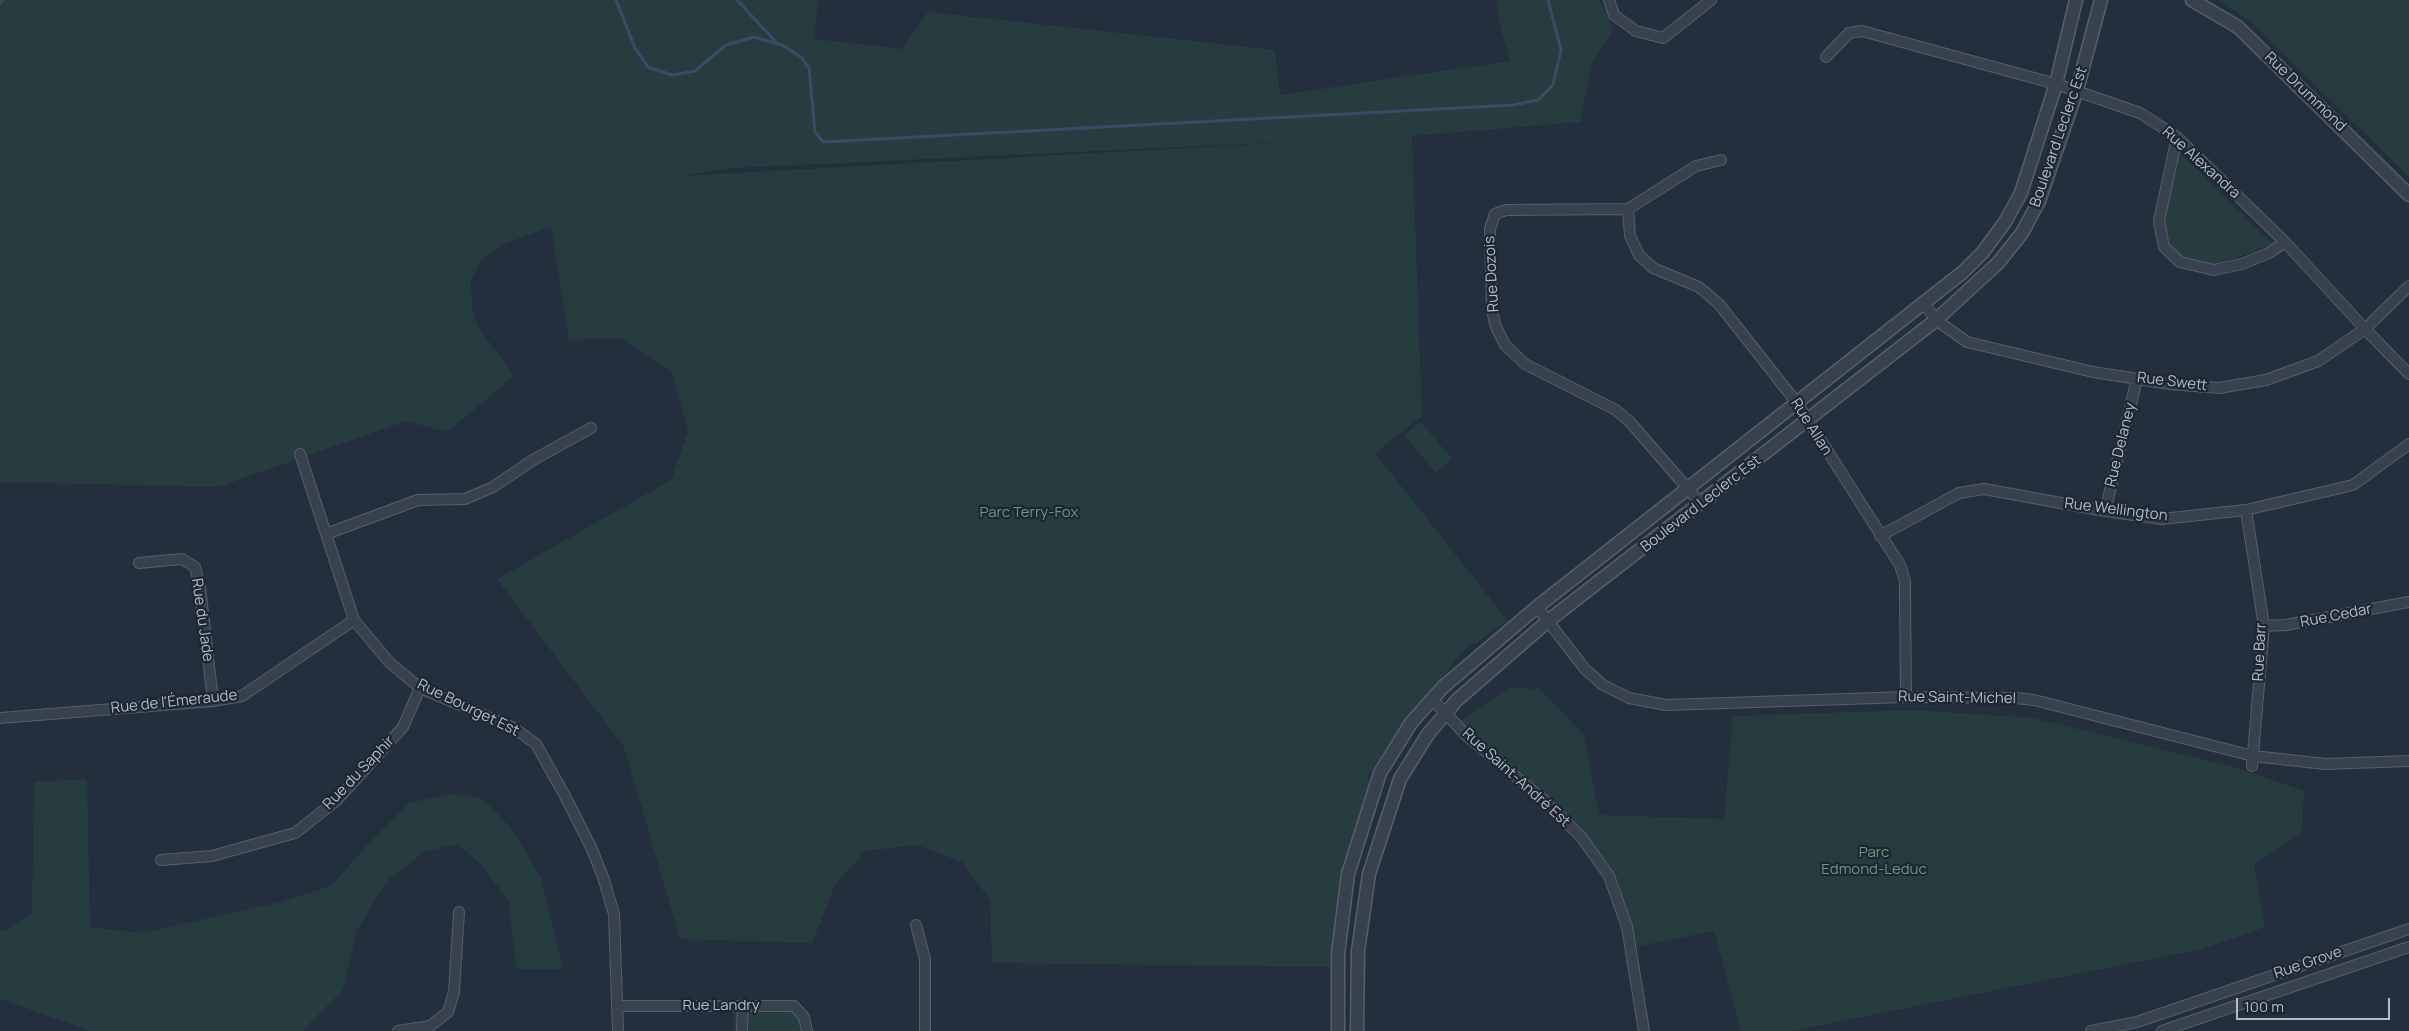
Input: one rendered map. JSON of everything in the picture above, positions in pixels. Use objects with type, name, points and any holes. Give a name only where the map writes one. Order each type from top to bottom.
[{"type":"street","points":[[1610,0],[1614,14],[1636,31],[1663,38],[1712,0]]},
{"type":"street","name":"Boulevard Leclerc Est","points":[[1338,1031],[1338,954],[1348,874],[1380,773],[1411,723],[1443,687],[1537,607],[1963,272],[1983,252],[2005,222],[2021,194],[2056,84],[2076,0]]},
{"type":"street","name":"Boulevard Leclerc Est","points":[[1357,1031],[1358,951],[1369,874],[1400,779],[1428,734],[1457,700],[1548,621],[1807,422],[1936,320],[1988,274],[2022,233],[2039,202],[2077,90],[2102,0]]},
{"type":"street","name":"Rue Drummond","points":[[2192,0],[2238,27],[2409,195]]},
{"type":"street","name":"Rue Alexandra","points":[[1826,57],[1848,33],[1862,31],[2077,90],[2140,114],[2177,137],[2285,242],[2365,330],[2409,374]]},
{"type":"street","points":[[2177,137],[2159,222],[2164,247],[2180,262],[2214,270],[2242,264],[2269,253],[2285,242]]},
{"type":"street","points":[[1628,209],[1696,166],[1721,160]]},
{"type":"street","name":"Rue Allan","points":[[1628,209],[1630,236],[1639,255],[1653,268],[1699,286],[1719,304],[1797,403],[1807,422],[1900,565],[1904,581],[1906,697]]},
{"type":"street","name":"Rue Dozois","points":[[1628,209],[1506,210],[1495,214],[1490,229],[1492,311],[1496,327],[1506,345],[1525,364],[1616,410],[1630,422],[1701,504]]},
{"type":"street","name":"Rue Swett","points":[[1923,302],[1936,320],[1966,342],[2093,372],[2219,388],[2266,380],[2318,361],[2365,330],[2409,286]]},
{"type":"street","name":"Rue Delaney","points":[[2105,511],[2137,379]]},
{"type":"street","points":[[326,534],[418,500],[464,499],[493,487],[533,460],[591,428]]},
{"type":"street","name":"Rue Wellington","points":[[1880,536],[1959,493],[1984,489],[2105,511],[2162,519],[2246,510],[2353,485],[2409,444]]},
{"type":"street","name":"Rue Bourget Est","points":[[300,454],[354,620],[389,662],[420,688],[514,728],[536,744],[587,838],[603,877],[614,914],[618,1031]]},
{"type":"street","name":"Rue Barr","points":[[2246,510],[2264,626],[2253,761]]},
{"type":"street","name":"Rue du Jade","points":[[139,563],[182,559],[195,567],[200,587],[213,701]]},
{"type":"street","name":"Rue Cedar","points":[[2264,626],[2286,625],[2409,602]]},
{"type":"street","name":"Rue Saint-Michel","points":[[1537,607],[1585,668],[1603,685],[1629,698],[1666,705],[1988,696],[2034,700],[2253,761],[2325,764],[2409,761]]},
{"type":"street","name":"Rue de l'Émeraude","points":[[0,718],[213,701],[242,696],[354,620]]},
{"type":"street","name":"Rue du Saphir","points":[[161,860],[212,856],[295,833],[337,800],[402,727],[420,688]]},
{"type":"street","name":"Rue Saint-André Est","points":[[1432,699],[1468,737],[1544,800],[1582,838],[1609,876],[1627,927],[1644,1031]]},
{"type":"street","points":[[398,1031],[430,1026],[448,1012],[454,992],[459,912]]},
{"type":"street","points":[[916,925],[925,959],[925,1031]]},
{"type":"street","name":"Rue Grove","points":[[2091,1031],[2137,1022],[2409,929]]},
{"type":"street","name":"Rue Grove","points":[[2162,1031],[2409,947]]},
{"type":"street","points":[[1338,954],[1358,951]]},
{"type":"street","points":[[742,1031],[743,1005]]},
{"type":"street","name":"Rue Landry","points":[[618,1006],[794,1006],[804,1017],[807,1031]]},
{"type":"green space","name":"Parc Terry-Fox","points":[[0,0],[818,0],[814,39],[902,49],[928,12],[1275,50],[1280,95],[1510,61],[1500,26],[1497,0],[1600,0],[1613,30],[1592,62],[1580,122],[1412,136],[1422,416],[1375,453],[1508,621],[1462,652],[1384,752],[1368,776],[1369,788],[1340,880],[1331,967],[992,963],[990,900],[962,862],[917,845],[865,851],[835,885],[812,943],[680,939],[624,747],[497,579],[671,480],[688,432],[672,371],[620,338],[569,340],[551,226],[505,244],[481,260],[471,280],[472,308],[478,327],[514,376],[447,432],[406,421],[218,487],[0,482]],"holes":[[[1311,141],[682,176],[733,168]]]},
{"type":"green space","points":[[2219,0],[2409,0],[2409,177],[2252,23]]},
{"type":"green space","points":[[2173,146],[2273,244],[2217,265],[2187,264],[2166,256],[2159,247],[2154,228],[2160,190]]},
{"type":"green space","points":[[1421,422],[1452,459],[1436,473],[1404,435]]},
{"type":"green space","name":"Parc Edmond-Leduc","points":[[1511,688],[1540,689],[1584,735],[1599,815],[1724,819],[1733,716],[1915,710],[2033,718],[2237,768],[2304,791],[2302,833],[2254,865],[2265,927],[2203,949],[1791,1031],[1741,1031],[1714,931],[1630,948],[1609,876],[1582,838],[1455,724]]},
{"type":"green space","points":[[87,779],[90,927],[143,933],[280,902],[331,886],[370,842],[409,803],[451,794],[483,799],[510,827],[540,875],[563,969],[516,969],[509,902],[483,867],[458,844],[424,852],[386,882],[357,930],[343,990],[302,1031],[91,1031],[0,999],[0,930],[8,930],[32,913],[34,782]]},
{"type":"green space","points":[[733,1003],[794,1007],[806,1031],[734,1031]]},
{"type":"waterway","points":[[0,3],[3,0]]},
{"type":"waterway","points":[[616,0],[635,48],[648,67],[672,75],[695,71],[726,45],[754,37],[782,45],[801,57],[809,68],[815,132],[823,142],[1513,105],[1538,100],[1553,85],[1561,50],[1548,0]]},
{"type":"waterway","points":[[737,0],[777,43]]}]
